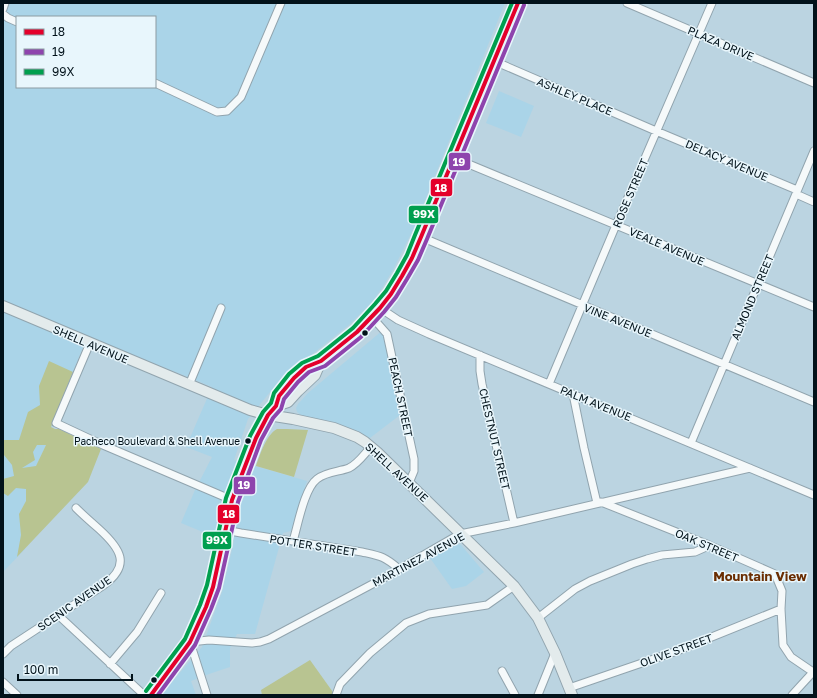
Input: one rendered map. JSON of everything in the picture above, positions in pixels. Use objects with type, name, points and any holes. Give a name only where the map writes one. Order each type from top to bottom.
[{"type":"main road","points":[[151,695],[190,642],[206,607],[213,586],[232,500],[256,438],[268,415],[276,406],[279,396],[294,378],[306,367],[321,361],[357,332],[380,308],[402,276],[422,237],[518,3]]},
{"type":"main road","name":"SHELL AVENUE","points":[[3,306],[250,410],[334,428],[357,437],[371,447],[409,483],[514,586],[538,618],[571,692]]},
{"type":"street","points":[[3,9],[5,3]]},
{"type":"street","points":[[156,83],[217,112],[227,111],[241,97],[281,3]]},
{"type":"street","name":"PLAZA DRIVE","points":[[627,3],[814,83]]},
{"type":"street","name":"ROSE STREET","points":[[549,384],[712,3]]},
{"type":"street","points":[[3,14],[16,22]]},
{"type":"street","name":"ASHLEY PLACE","points":[[494,61],[656,131]]},
{"type":"street","name":"DELACY AVENUE","points":[[656,131],[796,192],[814,202]]},
{"type":"street","name":"ALMOND STREET","points":[[691,443],[814,150]]},
{"type":"street","name":"VEALE AVENUE","points":[[454,158],[814,307]]},
{"type":"street","name":"VINE AVENUE","points":[[422,237],[814,402]]},
{"type":"street","points":[[189,385],[222,308]]},
{"type":"street","name":"PALM AVENUE","points":[[380,308],[398,320],[480,356],[814,495]]},
{"type":"street","name":"PEACH STREET","points":[[372,317],[387,334],[391,350],[414,459],[414,471],[409,483]]},
{"type":"street","points":[[90,343],[56,423],[102,445],[232,500]]},
{"type":"street","name":"CHESTNUT STREET","points":[[480,356],[482,384],[514,523]]},
{"type":"street","points":[[573,394],[584,448],[599,502]]},
{"type":"street","points":[[294,542],[304,500],[312,484],[318,478],[326,474],[343,470],[356,464],[371,447]]},
{"type":"street","name":"MARTINEZ AVENUE","points":[[190,642],[209,640],[252,643],[269,639],[382,579],[460,534],[514,523],[750,468]]},
{"type":"street","name":"OAK STREET","points":[[599,502],[709,545],[774,574],[782,591],[780,609],[783,645],[792,656],[814,671]]},
{"type":"street","name":"SCENIC AVENUE","points":[[3,654],[11,646],[112,579],[120,565],[118,550],[112,542],[76,508]]},
{"type":"street","name":"POTTER STREET","points":[[225,530],[379,556],[388,560],[399,569]]},
{"type":"street","points":[[538,618],[570,592],[590,581],[647,559],[662,555],[695,552],[709,545]]},
{"type":"street","points":[[336,695],[340,684],[370,652],[406,623],[429,614],[487,605],[514,586]]},
{"type":"street","points":[[110,664],[137,632],[161,593]]},
{"type":"street","name":"OLIVE STREET","points":[[571,692],[780,609]]},
{"type":"street","points":[[58,615],[144,695]]},
{"type":"street","points":[[190,642],[207,695]]},
{"type":"street","points":[[538,695],[555,654]]},
{"type":"street","points":[[792,695],[814,671]]},
{"type":"street","points":[[502,672],[515,695]]},
{"type":"street","points":[[3,682],[17,695]]},
{"type":"shaded area","points":[[3,3],[505,3],[413,230],[382,288],[372,302],[350,324],[275,386],[248,419],[234,460],[307,481],[291,531],[283,533],[255,634],[237,634],[230,648],[230,667],[191,681],[196,695],[162,695],[202,647],[222,592],[234,541],[210,535],[181,523],[195,490],[212,457],[186,447],[212,387],[87,337],[52,425],[46,445],[26,488],[25,549],[3,572]]},
{"type":"shaded area","points":[[499,91],[534,106],[521,137],[486,123]]},
{"type":"shaded area","points":[[383,330],[404,412],[370,438],[340,425],[306,417],[297,412],[296,408],[298,404],[308,393]]},
{"type":"shaded area","points":[[456,544],[461,545],[484,572],[466,586],[452,589],[430,558]]},
{"type":"green space","points":[[49,361],[73,372],[51,427],[59,429],[101,449],[88,482],[17,557],[21,535],[19,514],[26,501],[26,489],[16,488],[8,496],[3,493],[3,479],[14,476],[12,465],[4,455],[3,456],[3,440],[19,440],[28,412],[40,405],[39,386]],"holes":[[[37,445],[46,445],[36,466],[22,468],[35,460],[33,452]]]},
{"type":"green space","points":[[277,429],[308,430],[294,477],[256,466],[267,440]]},
{"type":"green space","points":[[310,660],[335,695],[262,695],[261,690]]},
{"type":"transit line","name":"99X","points":[[146,691],[185,639],[200,605],[207,585],[226,498],[250,436],[263,412],[271,403],[274,393],[289,374],[302,363],[318,356],[353,328],[386,291],[397,273],[407,255],[512,3]]},
{"type":"transit line","name":"18","points":[[151,695],[190,642],[206,607],[213,587],[232,500],[256,438],[268,415],[276,406],[279,396],[294,378],[306,367],[321,361],[357,332],[380,308],[402,276],[421,237],[518,3]]},
{"type":"transit line","name":"19","points":[[158,695],[195,645],[211,609],[219,588],[238,502],[261,440],[273,418],[281,409],[284,399],[298,382],[309,372],[325,366],[361,337],[396,297],[407,279],[418,260],[427,239],[524,5]]},
{"type":"place","name":"Pacheco Boulevard & Shell Avenue","points":[[248,441]]},
{"type":"district","name":"Mountain View","points":[[760,576]]}]
